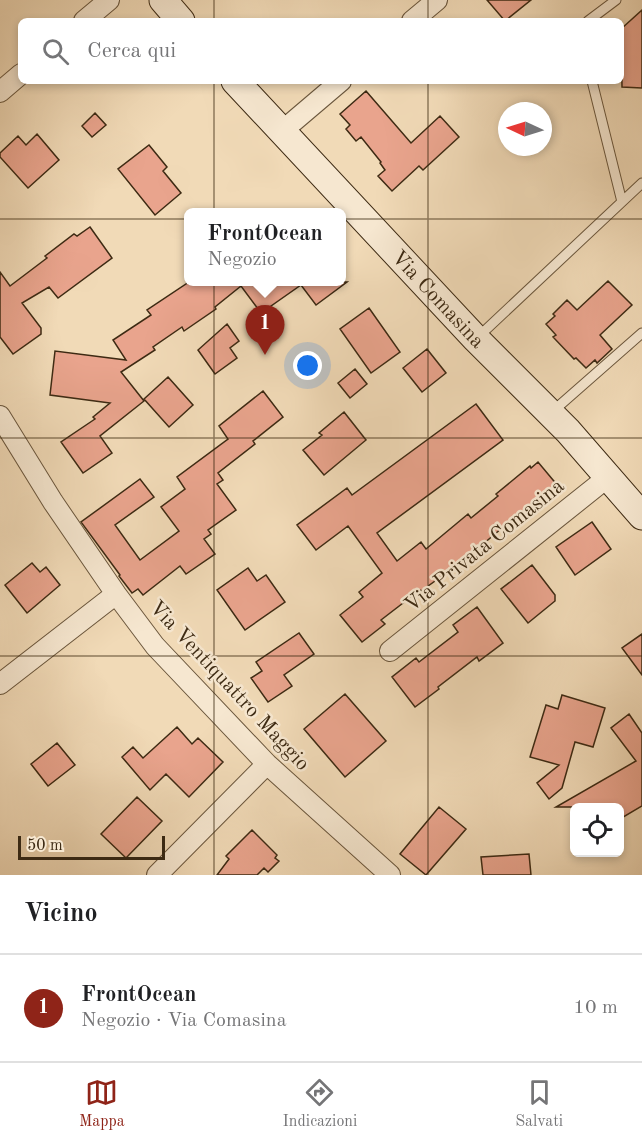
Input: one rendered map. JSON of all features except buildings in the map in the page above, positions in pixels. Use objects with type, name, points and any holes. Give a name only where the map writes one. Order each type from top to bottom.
[{"type":"street","points":[[88,18],[109,0]]},
{"type":"street","points":[[163,0],[178,18]]},
{"type":"street","points":[[416,18],[437,0]]},
{"type":"street","points":[[0,92],[18,77]]},
{"type":"street","name":"Via Comasina","points":[[238,84],[476,339],[550,414],[642,516]]},
{"type":"street","points":[[281,132],[337,84]]},
{"type":"street","name":"Via Ventiquattro Maggio","points":[[0,416],[53,502],[155,646],[267,764],[390,875]]},
{"type":"street","name":"Via Privata Comasina","points":[[390,651],[608,477]]},
{"type":"street","points":[[0,684],[116,594]]},
{"type":"street","points":[[157,875],[267,764]]},
{"type":"lane","points":[[592,18],[616,0]]},
{"type":"lane","points":[[593,84],[622,202]]},
{"type":"lane","points":[[476,339],[642,183]]},
{"type":"lane","points":[[550,414],[642,333]]},
{"type":"place","name":"FrontOcean","points":[[265,355]]}]
